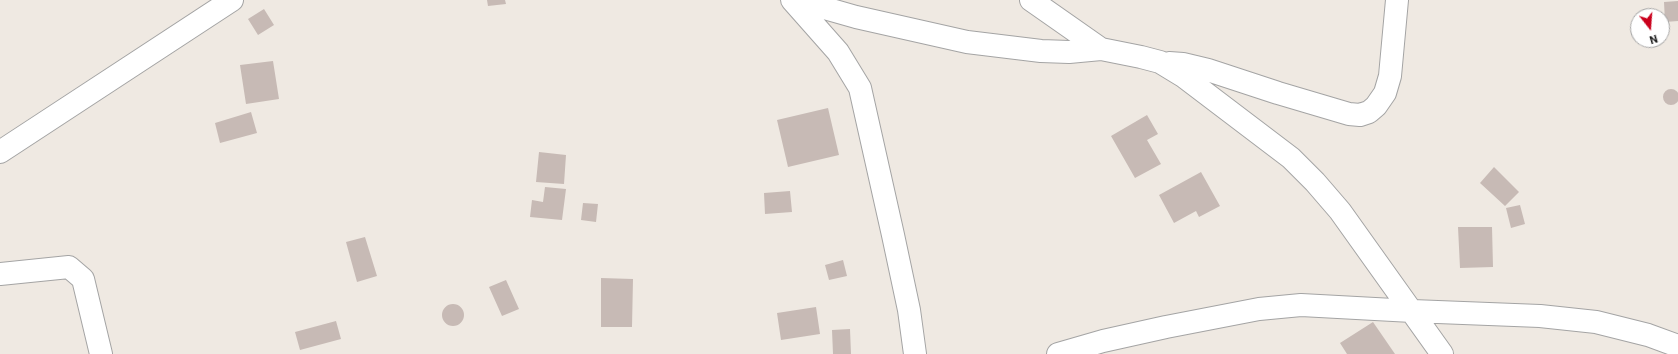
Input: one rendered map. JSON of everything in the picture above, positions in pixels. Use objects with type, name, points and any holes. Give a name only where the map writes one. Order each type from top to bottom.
[{"type":"street","points":[[0,152],[232,0]]},
{"type":"street","points":[[792,0],[838,52],[860,88],[909,310],[915,354]]},
{"type":"street","points":[[796,0],[827,4],[967,42],[1041,51],[1069,52],[1100,50],[1160,62],[1183,64],[1208,70],[1285,96],[1349,114],[1360,115],[1369,112],[1376,106],[1385,93],[1390,76],[1397,0]]},
{"type":"street","points":[[1031,0],[1100,50]]},
{"type":"street","points":[[1160,62],[1183,76],[1291,158],[1340,211],[1442,354]]},
{"type":"street","points":[[0,274],[69,267],[83,279],[101,354]]},
{"type":"street","points":[[1058,354],[1103,341],[1259,309],[1301,305],[1547,317],[1596,322],[1650,345],[1678,346]]},
{"type":"building","points":[[487,0],[505,0],[506,4],[488,6]]},
{"type":"building","points":[[1678,1],[1678,21],[1670,22],[1670,8],[1664,8],[1664,2]]},
{"type":"building","points":[[264,9],[274,25],[258,35],[248,19]]},
{"type":"building","points":[[273,61],[279,99],[246,104],[240,65]]},
{"type":"building","points":[[1668,89],[1674,89],[1679,94],[1677,103],[1674,105],[1668,105],[1663,100],[1663,94]]},
{"type":"building","points":[[828,108],[839,155],[788,167],[777,120]]},
{"type":"building","points":[[251,112],[257,133],[220,143],[215,123]]},
{"type":"building","points":[[1147,115],[1158,134],[1147,140],[1161,164],[1135,178],[1111,136]]},
{"type":"building","points":[[539,152],[566,155],[564,184],[536,182]]},
{"type":"building","points":[[1494,167],[1519,192],[1505,206],[1480,183]]},
{"type":"building","points":[[1201,172],[1220,206],[1199,217],[1196,211],[1174,223],[1159,195]]},
{"type":"building","points":[[545,187],[566,189],[562,220],[530,217],[532,200],[543,202]]},
{"type":"building","points":[[790,191],[792,212],[765,214],[764,193]]},
{"type":"building","points":[[583,203],[598,204],[596,222],[581,220]]},
{"type":"building","points":[[1520,205],[1525,224],[1511,228],[1506,208]]},
{"type":"building","points":[[1458,227],[1492,227],[1493,267],[1460,268]]},
{"type":"building","points":[[365,237],[377,276],[357,282],[346,242]]},
{"type":"building","points":[[843,260],[847,276],[829,280],[825,265]]},
{"type":"building","points":[[601,278],[633,279],[632,327],[601,327]]},
{"type":"building","points":[[506,280],[519,309],[502,316],[489,287]]},
{"type":"building","points":[[453,304],[461,307],[464,315],[461,323],[453,326],[445,323],[442,315],[445,307]]},
{"type":"building","points":[[816,307],[820,334],[781,340],[777,313]]},
{"type":"building","points":[[336,321],[341,339],[300,350],[295,332]]},
{"type":"building","points":[[1373,322],[1395,354],[1347,354],[1340,343]]},
{"type":"building","points":[[850,329],[851,354],[833,354],[832,330]]}]
